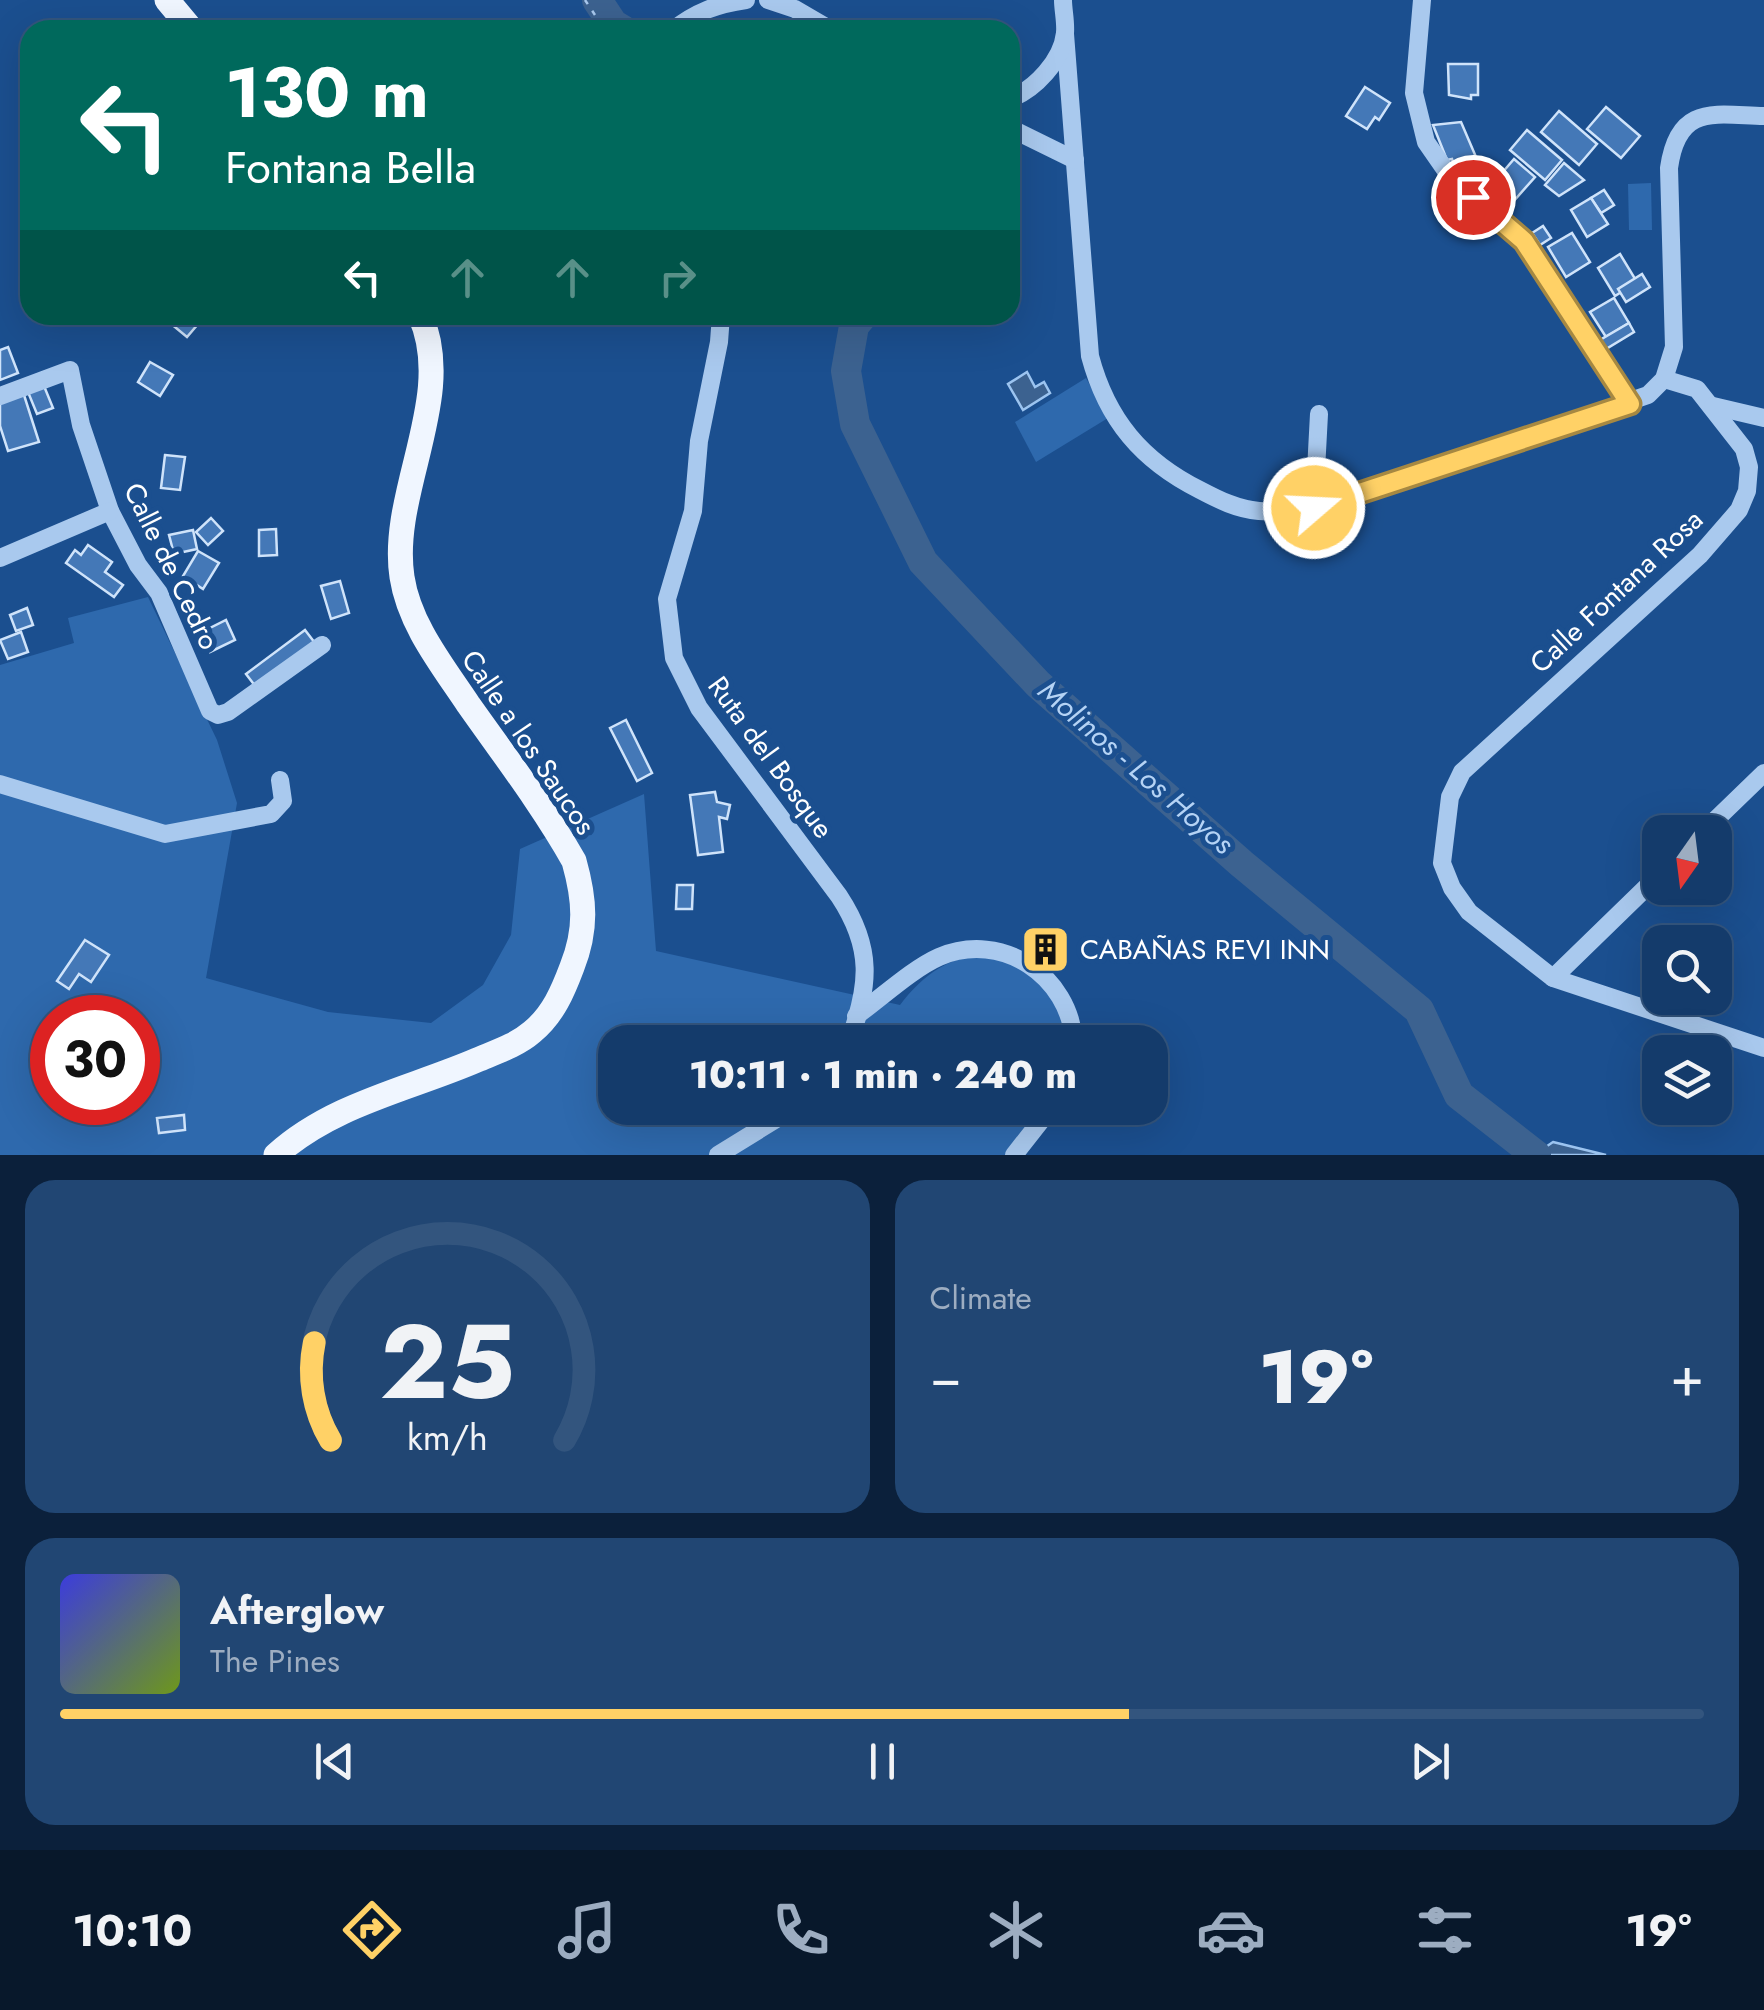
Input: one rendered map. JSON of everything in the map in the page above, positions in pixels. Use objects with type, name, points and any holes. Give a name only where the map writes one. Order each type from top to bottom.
[{"type":"main road","points":[[167,0],[184,20]]},
{"type":"main road","name":"Calle a los Saucos","points":[[276,1155],[340,1112],[458,1068],[529,1035],[550,1013],[564,988],[582,934],[584,900],[574,862],[436,658],[405,592],[400,562],[402,531],[431,379],[431,350],[423,325]]},
{"type":"street","points":[[685,20],[712,6],[746,0]]},
{"type":"street","points":[[768,0],[814,20]]},
{"type":"street","points":[[1063,0],[1090,356],[1104,398],[1125,433],[1164,471],[1229,505],[1260,511],[1314,508],[1648,396],[1664,379],[1674,347],[1669,168],[1674,146],[1686,128],[1712,112],[1764,116]]},
{"type":"street","points":[[1422,0],[1414,93],[1426,142],[1451,178],[1524,241],[1630,404]]},
{"type":"street","points":[[1020,93],[1039,80],[1053,62],[1065,34]]},
{"type":"street","points":[[1020,133],[1075,160]]},
{"type":"street","name":"Ruta del Bosque","points":[[720,325],[699,441],[693,511],[668,600],[670,639],[680,675],[699,708],[839,896],[857,926],[866,980],[853,1025]]},
{"type":"street","name":"Calle de Cedro","points":[[0,396],[70,370],[81,424],[110,511],[138,565],[160,593],[206,704],[214,714],[228,712],[322,646]]},
{"type":"street","name":"Calle Fontana Rosa","points":[[1664,379],[1697,390],[1714,406],[1744,449],[1749,467],[1740,510],[1700,555],[1462,772],[1450,797],[1442,863],[1452,888],[1469,912],[1553,978],[1764,1048]]},
{"type":"street","points":[[1714,406],[1764,418]]},
{"type":"street","points":[[1314,508],[1319,414]]},
{"type":"street","points":[[0,558],[110,511]]},
{"type":"street","points":[[1720,815],[1764,773]]},
{"type":"street","points":[[0,784],[165,834],[270,814],[283,801],[280,780]]},
{"type":"street","points":[[1553,978],[1642,891]]},
{"type":"street","points":[[856,1016],[928,962],[957,951],[988,950],[1017,958],[1043,974],[1068,1010],[1071,1025]]},
{"type":"street","points":[[718,1155],[767,1125]]},
{"type":"street","points":[[1014,1155],[1038,1125]]},
{"type":"shaded area","points":[[1651,183],[1652,230],[1629,230],[1628,184]]},
{"type":"shaded area","points":[[1027,372],[1035,387],[1044,382],[1050,393],[1023,410],[1008,384]]},
{"type":"shaded area","points":[[1086,378],[1108,418],[1036,462],[1015,422]]},
{"type":"shaded area","points":[[148,597],[217,740],[237,803],[206,978],[328,1012],[431,1023],[483,985],[511,935],[520,849],[644,794],[656,951],[900,1005],[936,970],[956,960],[996,958],[1036,978],[1055,998],[1065,1025],[598,1025],[598,1125],[1030,1125],[1007,1155],[0,1155],[0,665],[74,643],[68,618]]},
{"type":"shaded area","points":[[1553,1142],[1606,1155],[1534,1155]]},
{"type":"building","points":[[1448,64],[1478,64],[1478,95],[1471,95],[1471,99],[1449,95]]},
{"type":"building","points":[[1365,87],[1390,103],[1379,120],[1375,117],[1367,129],[1346,116]]},
{"type":"building","points":[[1606,107],[1640,136],[1621,158],[1587,129]]},
{"type":"building","points":[[1559,111],[1597,144],[1579,165],[1541,132]]},
{"type":"building","points":[[1461,122],[1479,164],[1457,173],[1452,159],[1447,160],[1433,125]]},
{"type":"building","points":[[1527,130],[1562,160],[1545,180],[1510,150]]},
{"type":"building","points":[[1514,159],[1535,177],[1505,211],[1484,194]]},
{"type":"building","points":[[1564,163],[1584,180],[1559,196],[1545,185]]},
{"type":"building","points":[[1604,190],[1614,205],[1601,213],[1591,198]]},
{"type":"building","points":[[1591,198],[1608,224],[1587,237],[1571,210]]},
{"type":"building","points":[[1543,226],[1551,238],[1540,245],[1532,233]]},
{"type":"building","points":[[1572,233],[1590,262],[1566,277],[1548,247]]},
{"type":"building","points":[[1620,254],[1637,282],[1615,296],[1598,268]]},
{"type":"building","points":[[1642,274],[1650,287],[1626,302],[1618,289]]},
{"type":"building","points":[[1614,298],[1629,323],[1606,337],[1590,312]]},
{"type":"building","points":[[1629,323],[1634,332],[1606,349],[1600,340]]},
{"type":"building","points":[[172,325],[197,325],[187,337]]},
{"type":"building","points":[[8,347],[18,373],[0,380],[0,350]]},
{"type":"building","points":[[150,362],[173,375],[160,396],[138,382]]},
{"type":"building","points":[[44,386],[53,408],[37,414],[28,392]]},
{"type":"building","points":[[24,395],[39,442],[8,451],[0,426],[0,402]]},
{"type":"building","points":[[165,455],[185,457],[180,490],[161,488]]},
{"type":"building","points":[[211,518],[223,531],[208,545],[196,532]]},
{"type":"building","points":[[276,529],[277,555],[259,556],[259,530]]},
{"type":"building","points":[[193,530],[197,549],[174,554],[169,535]]},
{"type":"building","points":[[88,545],[112,562],[105,572],[123,585],[114,597],[66,563],[75,550],[81,555]]},
{"type":"building","points":[[198,551],[219,563],[203,589],[183,576]]},
{"type":"building","points":[[340,581],[349,613],[331,619],[321,586]]},
{"type":"building","points":[[27,608],[33,625],[16,631],[10,615]]},
{"type":"building","points":[[226,620],[235,640],[210,652],[200,633]]},
{"type":"building","points":[[305,630],[315,643],[256,687],[246,674]]},
{"type":"building","points":[[21,632],[28,652],[8,659],[0,640]]},
{"type":"building","points":[[626,720],[652,773],[637,781],[610,728]]},
{"type":"building","points":[[715,792],[717,802],[730,805],[727,819],[719,817],[723,852],[698,855],[690,795]]},
{"type":"building","points":[[677,885],[693,885],[692,909],[676,909]]},
{"type":"building","name":"CABAÑAS REVI INN","points":[[1043,935],[1058,946],[1046,962],[1031,951]]},
{"type":"building","points":[[85,940],[109,955],[91,982],[79,974],[69,989],[57,981]]},
{"type":"building","points":[[184,1115],[185,1130],[159,1133],[160,1118]]},
{"type":"waterway","name":"Molinos - Los Hoyos","points":[[597,0],[610,20]]},
{"type":"waterway","name":"Molinos - Los Hoyos","points":[[855,325],[846,371],[855,424],[923,562],[1038,684],[1242,864],[1419,1010],[1459,1095],[1536,1155]]},
{"type":"place","name":"CABAÑAS REVI INN","points":[[1045,949]]},
{"type":"route","points":[[1314,508],[1630,404],[1524,241],[1473,197]]}]
